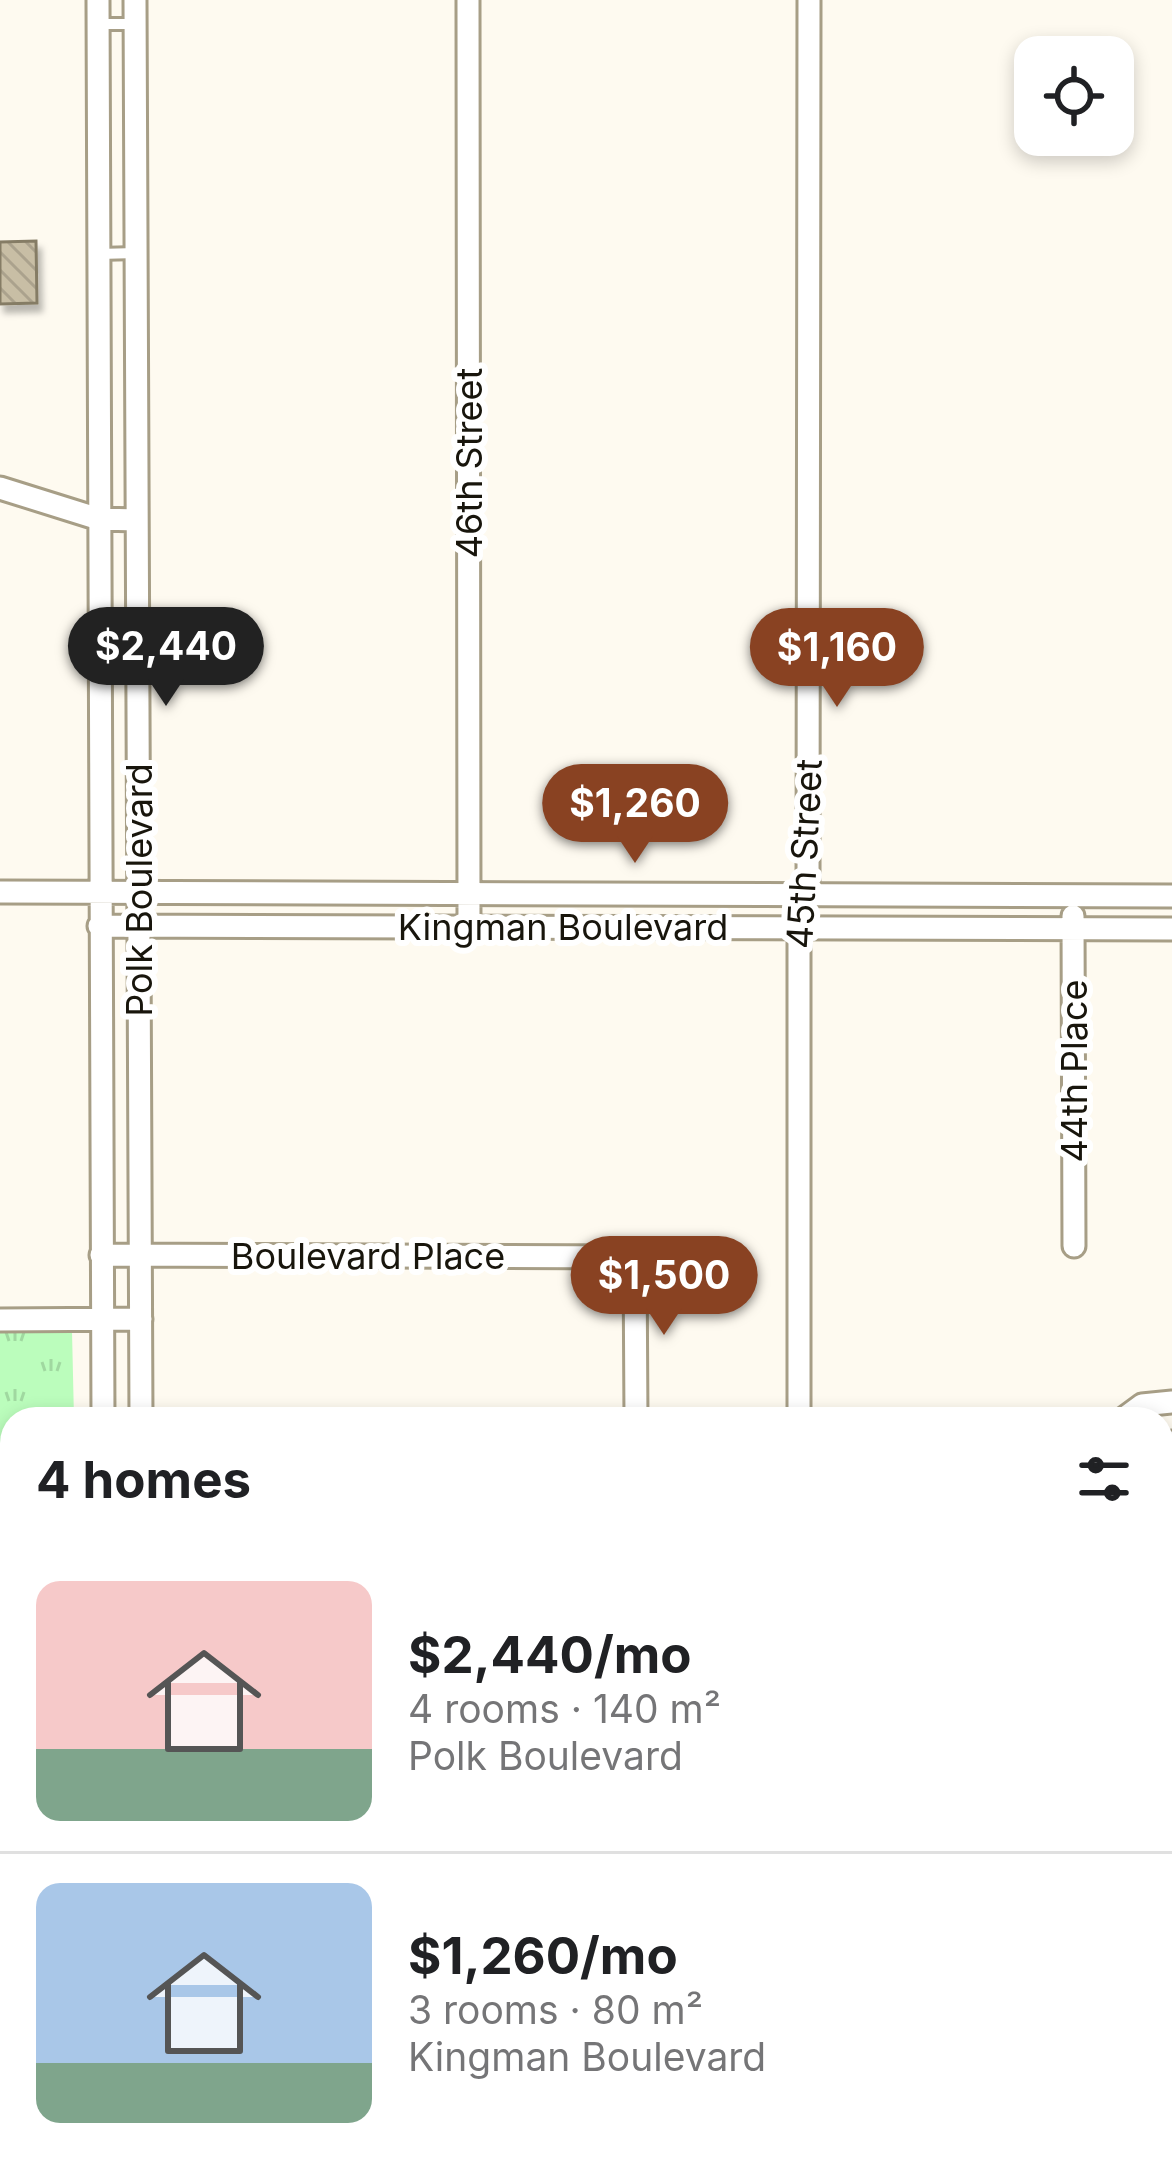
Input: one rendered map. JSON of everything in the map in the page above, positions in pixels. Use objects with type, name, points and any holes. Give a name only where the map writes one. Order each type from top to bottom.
[{"type":"street","name":"Polk Boulevard","points":[[98,0],[103,1407]]},
{"type":"street","name":"Polk Boulevard","points":[[135,0],[141,1407]]},
{"type":"street","name":"46th Street","points":[[468,0],[470,927]]},
{"type":"street","name":"45th Street","points":[[800,1407],[799,928],[808,895],[809,0]]},
{"type":"street","points":[[0,488],[99,519],[137,520]]},
{"type":"street","name":"Kingman Boulevard","points":[[0,892],[1172,896]]},
{"type":"street","name":"44th Place","points":[[1073,896],[1074,1246]]},
{"type":"street","name":"Kingman Boulevard","points":[[99,926],[1172,929]]},
{"type":"street","name":"Boulevard Place","points":[[101,1255],[635,1256],[636,1407]]},
{"type":"street","points":[[0,1321],[141,1319]]},
{"type":"street","points":[[1139,1407],[1172,1402]]},
{"type":"lane","points":[[98,24],[135,24]]},
{"type":"lane","points":[[99,254],[136,254]]},
{"type":"green space","points":[[72,1331],[74,1407],[0,1407],[0,1333]]},
{"type":"building","points":[[36,241],[37,303],[0,304],[0,242]]}]
